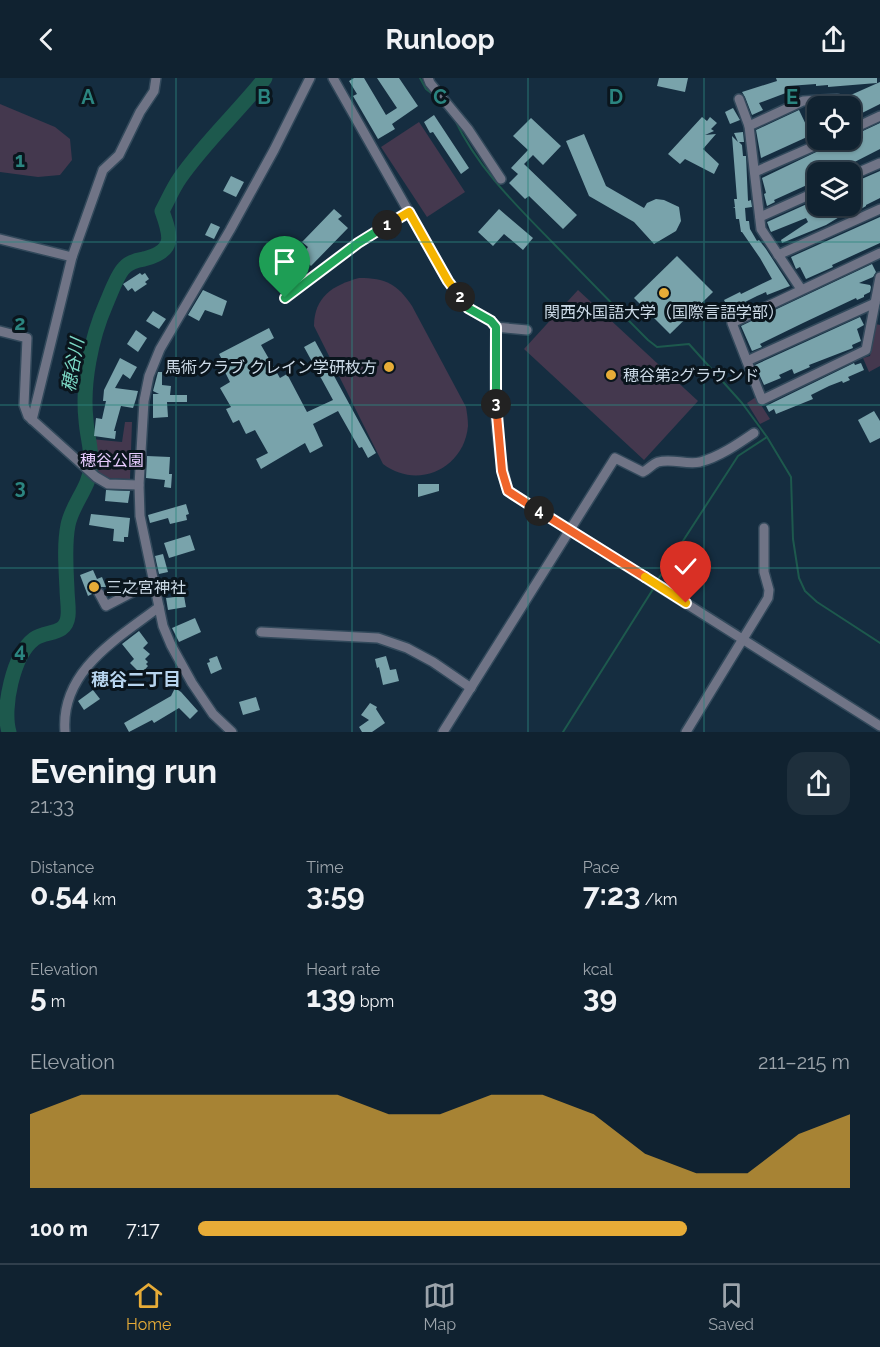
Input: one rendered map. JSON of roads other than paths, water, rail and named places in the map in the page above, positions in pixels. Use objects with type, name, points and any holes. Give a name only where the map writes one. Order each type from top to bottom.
[{"type":"street","points":[[32,420],[72,257],[103,170],[119,155],[140,112],[154,91],[156,78]]},
{"type":"street","points":[[232,732],[213,714],[181,665],[167,635],[159,607],[140,516],[139,485],[144,401],[153,364],[236,220],[310,78]]},
{"type":"street","points":[[333,78],[448,281],[468,308],[491,321],[496,327],[496,418],[502,471],[508,491],[880,726]]},
{"type":"street","points":[[428,78],[468,129],[501,179]]},
{"type":"street","points":[[739,99],[749,126],[761,229],[801,289]]},
{"type":"street","points":[[749,126],[807,101]]},
{"type":"street","points":[[861,125],[880,116]]},
{"type":"street","points":[[755,172],[807,149]]},
{"type":"street","points":[[861,171],[880,163]]},
{"type":"street","points":[[760,217],[807,196]]},
{"type":"street","points":[[778,255],[880,208]]},
{"type":"street","points":[[285,298],[358,243],[409,212]]},
{"type":"street","points":[[0,239],[72,257]]},
{"type":"street","points":[[880,253],[732,323],[762,400],[866,350],[880,277]]},
{"type":"street","points":[[747,361],[874,303]]},
{"type":"street","points":[[496,327],[527,330]]},
{"type":"street","points":[[0,331],[27,338],[24,405],[28,416],[96,477],[108,484],[139,485]]},
{"type":"street","points":[[443,732],[615,458],[643,472],[652,464],[661,461],[687,464],[701,462],[754,433]]},
{"type":"street","points":[[686,732],[768,598],[769,590],[764,572],[764,528]]},
{"type":"street","points":[[99,593],[106,606],[154,580]]},
{"type":"street","points":[[65,732],[69,699],[79,676],[94,657],[159,607]]},
{"type":"street","points":[[261,632],[378,638],[407,648],[433,662],[471,688]]},
{"type":"waterway","name":"穂谷川","points":[[9,732],[8,696],[20,657],[34,639],[64,627],[68,616],[67,533],[70,517],[90,474],[91,460],[85,391],[92,346],[101,317],[121,271],[128,264],[154,256],[166,247],[169,235],[162,211],[175,186],[200,152],[265,78]]},
{"type":"waterway","points":[[420,78],[426,89],[435,96]]},
{"type":"waterway","points":[[455,120],[475,155],[500,187],[648,340],[657,347],[689,344],[742,403],[767,437],[791,477],[793,539],[799,578],[805,591],[817,602],[880,643]]},
{"type":"waterway","points":[[657,581],[738,456],[767,437]]},
{"type":"waterway","points":[[563,732],[655,586]]},
{"type":"place","name":"関西外国語大学（国際言語学部）","points":[[664,293]]},
{"type":"place","name":"馬術クラブ クレイン学研枚方","points":[[389,367]]},
{"type":"place","name":"穂谷第2グラウンド","points":[[611,375]]},
{"type":"place","name":"三之宮神社","points":[[94,587]]},
{"type":"district","name":"穂谷二丁目","points":[[136,680]]},
{"type":"park label","name":"穂谷公園","points":[[112,460]]}]
